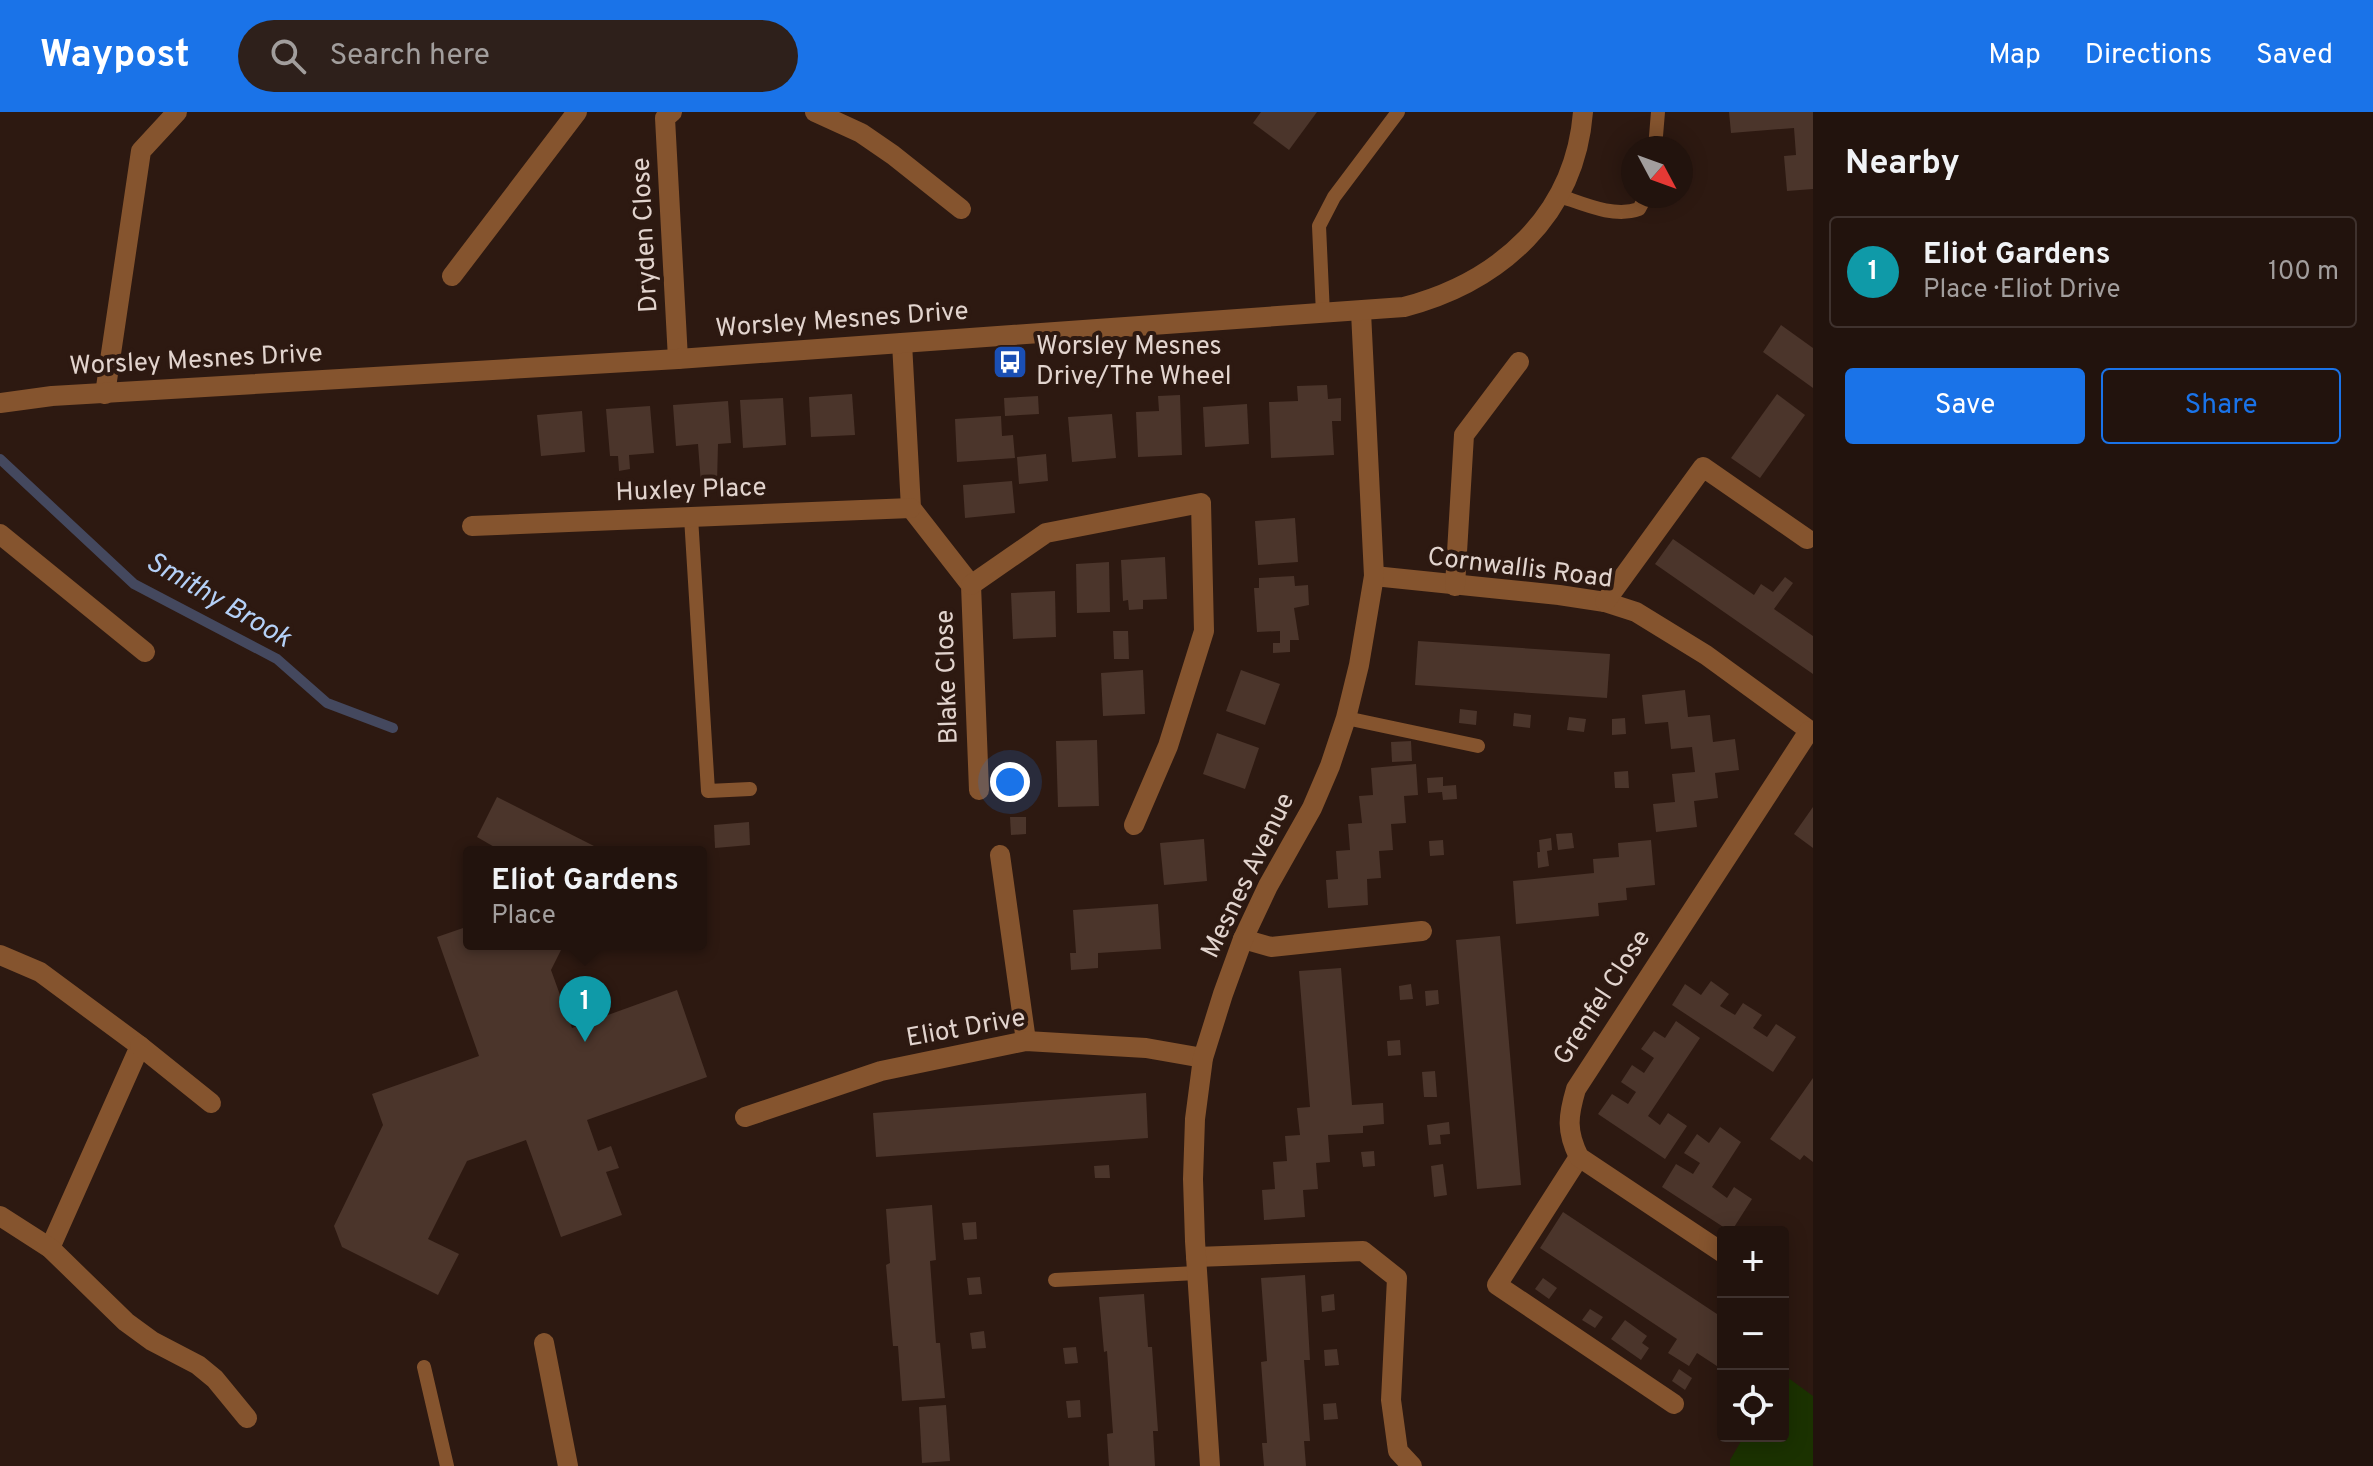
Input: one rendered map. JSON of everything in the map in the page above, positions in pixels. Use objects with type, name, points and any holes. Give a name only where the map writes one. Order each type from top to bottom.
[{"type":"street","points":[[105,394],[141,151],[177,112]]},
{"type":"street","points":[[452,276],[577,112]]},
{"type":"street","points":[[815,112],[861,133],[961,209]]},
{"type":"street","name":"Worsley Mesnes Drive","points":[[0,403],[39,397],[678,359],[1404,307],[1434,300],[1476,280],[1507,258],[1530,235],[1560,196],[1576,156],[1583,112]]},
{"type":"street","name":"Dryden Close","points":[[663,114],[678,359]]},
{"type":"street","name":"Mesnes Avenue","points":[[1210,1466],[1196,1265],[1193,1179],[1195,1119],[1203,1058],[1243,939],[1268,886],[1312,808],[1346,718],[1374,576],[1361,312]]},
{"type":"street","points":[[902,343],[911,508]]},
{"type":"street","points":[[1455,586],[1464,435],[1519,362]]},
{"type":"street","points":[[1605,602],[1703,467],[1807,539]]},
{"type":"street","points":[[971,585],[1046,533],[1201,503],[1204,631],[1168,746],[1134,825]]},
{"type":"street","name":"Huxley Place","points":[[472,526],[911,508]]},
{"type":"street","name":"Blake Close","points":[[911,508],[971,585],[979,790]]},
{"type":"street","points":[[0,534],[145,652]]},
{"type":"street","name":"Cornwallis Road","points":[[1374,576],[1559,595],[1605,602],[1636,612],[1706,655],[1811,732]]},
{"type":"street","name":"Grenfel Close","points":[[1579,1157],[1570,1139],[1569,1112],[1576,1089],[1811,732]]},
{"type":"street","points":[[1000,855],[1026,1041]]},
{"type":"street","points":[[1243,939],[1271,947],[1422,931]]},
{"type":"street","points":[[0,955],[40,972],[211,1103]]},
{"type":"street","name":"Eliot Drive","points":[[745,1117],[881,1071],[1026,1041],[1146,1048],[1203,1058]]},
{"type":"street","points":[[50,1248],[140,1046]]},
{"type":"street","points":[[1674,1404],[1497,1285],[1579,1157],[1717,1249]]},
{"type":"street","points":[[0,1216],[50,1248],[126,1322],[152,1341],[198,1365],[215,1379],[247,1418]]},
{"type":"street","points":[[1196,1265],[1363,1251],[1397,1278],[1391,1400],[1398,1451],[1412,1466]]},
{"type":"street","points":[[544,1343],[568,1466]]},
{"type":"lane","points":[[1323,314],[1319,226],[1334,197],[1398,112]]},
{"type":"lane","points":[[1656,136],[1658,112]]},
{"type":"lane","points":[[1560,196],[1627,214],[1640,208]]},
{"type":"lane","points":[[691,517],[708,791],[750,789]]},
{"type":"lane","points":[[1346,718],[1478,746]]},
{"type":"lane","points":[[1055,1280],[1196,1265]]},
{"type":"lane","points":[[424,1367],[447,1466]]},
{"type":"green space","points":[[1789,1378],[1813,1396],[1813,1466],[1730,1466],[1730,1460],[1740,1442],[1789,1442]]},
{"type":"building","points":[[1261,112],[1317,112],[1289,150],[1253,123]]},
{"type":"building","points":[[1729,112],[1813,112],[1813,189],[1787,191],[1784,156],[1796,155],[1794,128],[1731,133]]},
{"type":"building","points":[[1781,325],[1813,348],[1813,388],[1763,352]]},
{"type":"building","points":[[1327,385],[1328,399],[1341,398],[1341,421],[1332,421],[1334,455],[1271,458],[1269,402],[1298,401],[1297,386]]},
{"type":"building","points":[[852,394],[855,435],[811,437],[809,397]]},
{"type":"building","points":[[1777,394],[1805,415],[1760,478],[1731,458]]},
{"type":"building","points":[[1180,395],[1182,455],[1138,457],[1136,412],[1159,411],[1158,396]]},
{"type":"building","points":[[1038,396],[1039,414],[1005,416],[1004,398]]},
{"type":"building","points":[[783,398],[786,445],[743,448],[740,400]]},
{"type":"building","points":[[728,401],[731,443],[718,444],[717,483],[701,484],[698,444],[676,446],[673,405]]},
{"type":"building","points":[[1247,404],[1249,444],[1205,447],[1203,407]]},
{"type":"building","points":[[650,406],[654,453],[629,455],[630,469],[619,471],[618,456],[610,456],[606,409]]},
{"type":"building","points":[[582,411],[585,452],[541,456],[537,415]]},
{"type":"building","points":[[1112,414],[1116,458],[1072,462],[1068,417]]},
{"type":"building","points":[[1001,416],[1002,436],[1013,435],[1015,458],[957,462],[955,419]]},
{"type":"building","points":[[1046,454],[1048,481],[1019,484],[1017,457]]},
{"type":"building","points":[[1012,481],[1015,513],[965,518],[963,485]]},
{"type":"building","points":[[1295,518],[1298,562],[1258,565],[1255,521]]},
{"type":"building","points":[[1673,539],[1754,595],[1761,584],[1773,592],[1785,577],[1793,583],[1774,609],[1813,636],[1813,674],[1655,564]]},
{"type":"building","points":[[1165,557],[1167,599],[1143,600],[1143,609],[1129,610],[1128,600],[1123,601],[1121,560]]},
{"type":"building","points":[[1109,562],[1110,612],[1077,613],[1076,564]]},
{"type":"building","points":[[1294,576],[1295,586],[1308,585],[1309,605],[1294,608],[1299,640],[1290,640],[1290,652],[1273,653],[1273,643],[1280,643],[1280,631],[1257,632],[1254,588],[1259,588],[1259,578]]},
{"type":"building","points":[[1055,591],[1056,637],[1013,639],[1011,593]]},
{"type":"building","points":[[1113,631],[1128,631],[1129,659],[1114,659]]},
{"type":"building","points":[[1418,641],[1610,654],[1607,698],[1415,685]]},
{"type":"building","points":[[1143,670],[1145,714],[1103,716],[1101,673]]},
{"type":"building","points":[[1241,670],[1280,684],[1265,725],[1226,711]]},
{"type":"building","points":[[1685,690],[1688,717],[1710,715],[1713,742],[1735,739],[1739,770],[1715,773],[1718,798],[1694,801],[1697,827],[1656,832],[1653,804],[1675,802],[1672,774],[1695,772],[1692,747],[1671,749],[1668,722],[1645,724],[1642,695]]},
{"type":"building","points":[[1460,709],[1477,711],[1476,725],[1459,723]]},
{"type":"building","points":[[1514,713],[1531,715],[1530,728],[1513,726]]},
{"type":"building","points":[[1569,717],[1586,719],[1584,732],[1567,730]]},
{"type":"building","points":[[1625,718],[1626,734],[1612,735],[1612,719]]},
{"type":"building","points":[[1217,733],[1259,748],[1245,789],[1203,774]]},
{"type":"building","points":[[1097,740],[1099,806],[1058,807],[1056,741]]},
{"type":"building","points":[[1411,741],[1412,761],[1392,762],[1391,742]]},
{"type":"building","points":[[1416,764],[1418,795],[1404,796],[1406,823],[1391,824],[1393,850],[1379,851],[1381,878],[1367,879],[1368,905],[1328,908],[1326,880],[1338,879],[1336,851],[1350,850],[1348,824],[1362,823],[1359,796],[1373,795],[1371,768]]},
{"type":"building","points":[[1628,771],[1629,788],[1615,788],[1614,772]]},
{"type":"building","points":[[1443,777],[1443,786],[1456,785],[1457,799],[1443,800],[1442,792],[1428,793],[1427,778]]},
{"type":"building","points":[[497,797],[594,846],[493,846],[477,837]]},
{"type":"building","points":[[1813,807],[1813,848],[1794,834]]},
{"type":"building","points":[[1010,817],[1026,817],[1026,834],[1011,835]]},
{"type":"building","points":[[749,822],[750,845],[715,848],[714,825]]},
{"type":"building","points":[[1572,833],[1574,848],[1558,850],[1556,834]]},
{"type":"building","points":[[1551,838],[1552,850],[1547,851],[1549,866],[1538,868],[1539,840]]},
{"type":"building","points":[[1204,839],[1207,881],[1164,885],[1160,843]]},
{"type":"building","points":[[1443,840],[1444,855],[1430,856],[1429,841]]},
{"type":"building","points":[[1651,840],[1655,885],[1626,888],[1627,900],[1598,903],[1599,916],[1516,924],[1513,881],[1594,873],[1593,859],[1619,857],[1618,843]]},
{"type":"building","points":[[1158,904],[1161,949],[1098,953],[1098,968],[1071,970],[1070,953],[1076,953],[1073,910]]},
{"type":"building","points":[[463,928],[463,950],[561,950],[551,970],[572,1028],[677,990],[707,1077],[587,1120],[598,1151],[611,1146],[619,1168],[606,1172],[622,1215],[561,1237],[526,1140],[467,1161],[428,1239],[459,1254],[438,1295],[342,1247],[334,1226],[383,1125],[372,1094],[479,1056],[437,937]]},
{"type":"building","points":[[1500,936],[1521,1185],[1477,1189],[1456,940]]},
{"type":"building","points":[[1341,968],[1352,1105],[1383,1103],[1384,1124],[1363,1126],[1363,1133],[1328,1135],[1330,1162],[1316,1163],[1318,1189],[1303,1190],[1305,1217],[1264,1220],[1262,1190],[1275,1189],[1273,1162],[1287,1161],[1285,1136],[1300,1135],[1297,1108],[1310,1107],[1299,971]]},
{"type":"building","points":[[1711,981],[1729,994],[1720,1006],[1735,1015],[1743,1003],[1762,1015],[1753,1028],[1767,1037],[1776,1024],[1796,1037],[1773,1072],[1672,1005],[1685,984],[1701,995]]},
{"type":"building","points":[[1411,984],[1413,999],[1400,1000],[1399,986]]},
{"type":"building","points":[[1438,990],[1439,1004],[1426,1006],[1425,991]]},
{"type":"building","points":[[1676,1021],[1700,1038],[1648,1116],[1660,1125],[1668,1113],[1687,1126],[1665,1159],[1598,1114],[1612,1094],[1628,1104],[1636,1092],[1621,1082],[1632,1065],[1644,1073],[1654,1058],[1641,1049],[1654,1031],[1665,1038]]},
{"type":"building","points":[[1400,1040],[1401,1055],[1388,1056],[1387,1041]]},
{"type":"building","points":[[1435,1071],[1437,1097],[1424,1097],[1422,1072]]},
{"type":"building","points":[[1813,1078],[1813,1162],[1804,1155],[1800,1160],[1770,1139]]},
{"type":"building","points":[[1146,1093],[1148,1138],[876,1157],[873,1113]]},
{"type":"building","points":[[1449,1122],[1450,1134],[1440,1135],[1441,1144],[1429,1145],[1427,1125]]},
{"type":"building","points":[[1720,1127],[1741,1142],[1712,1187],[1727,1198],[1734,1187],[1752,1199],[1735,1226],[1722,1226],[1662,1187],[1676,1164],[1693,1174],[1700,1163],[1684,1153],[1697,1134],[1709,1143]]},
{"type":"building","points":[[1374,1151],[1375,1166],[1363,1167],[1361,1152]]},
{"type":"building","points":[[1443,1164],[1447,1195],[1434,1197],[1431,1166]]},
{"type":"building","points":[[1109,1165],[1110,1178],[1095,1178],[1094,1166]]},
{"type":"building","points":[[932,1205],[936,1260],[930,1261],[936,1343],[940,1343],[945,1398],[902,1401],[898,1346],[893,1346],[886,1265],[890,1263],[886,1209]]},
{"type":"building","points":[[1563,1212],[1717,1314],[1717,1366],[1697,1353],[1689,1366],[1668,1353],[1677,1339],[1540,1248]]},
{"type":"building","points":[[976,1222],[977,1239],[964,1240],[962,1223]]},
{"type":"building","points":[[1305,1275],[1310,1360],[1304,1360],[1310,1441],[1304,1441],[1306,1466],[1264,1466],[1262,1443],[1267,1443],[1261,1362],[1267,1361],[1261,1278]]},
{"type":"building","points":[[980,1277],[982,1294],[969,1295],[967,1278]]},
{"type":"building","points":[[1543,1278],[1557,1288],[1549,1299],[1535,1289]]},
{"type":"building","points":[[1144,1294],[1148,1347],[1152,1347],[1158,1431],[1153,1431],[1155,1466],[1109,1466],[1107,1434],[1113,1433],[1107,1351],[1104,1352],[1099,1297]]},
{"type":"building","points":[[1334,1294],[1335,1310],[1322,1312],[1321,1296]]},
{"type":"building","points":[[1590,1309],[1603,1317],[1595,1328],[1582,1320]]},
{"type":"building","points":[[1625,1320],[1647,1336],[1642,1343],[1649,1348],[1641,1360],[1611,1339]]},
{"type":"building","points":[[984,1331],[986,1348],[972,1349],[970,1333]]},
{"type":"building","points":[[1076,1347],[1078,1363],[1065,1364],[1063,1348]]},
{"type":"building","points":[[1337,1349],[1339,1365],[1325,1366],[1324,1350]]},
{"type":"building","points":[[1679,1369],[1692,1378],[1685,1390],[1672,1381]]},
{"type":"building","points":[[1080,1400],[1081,1417],[1068,1418],[1066,1401]]},
{"type":"building","points":[[1336,1403],[1338,1419],[1324,1420],[1323,1404]]},
{"type":"building","points":[[946,1405],[950,1461],[922,1463],[919,1407]]},
{"type":"waterway","name":"Smithy Brook","points":[[0,459],[134,584],[277,659],[327,703],[393,728]]},
{"type":"place","name":"Worsley Mesnes Drive/The Wheel","points":[[1010,362]]},
{"type":"place","name":"Eliot Gardens","points":[[585,1042]]}]
